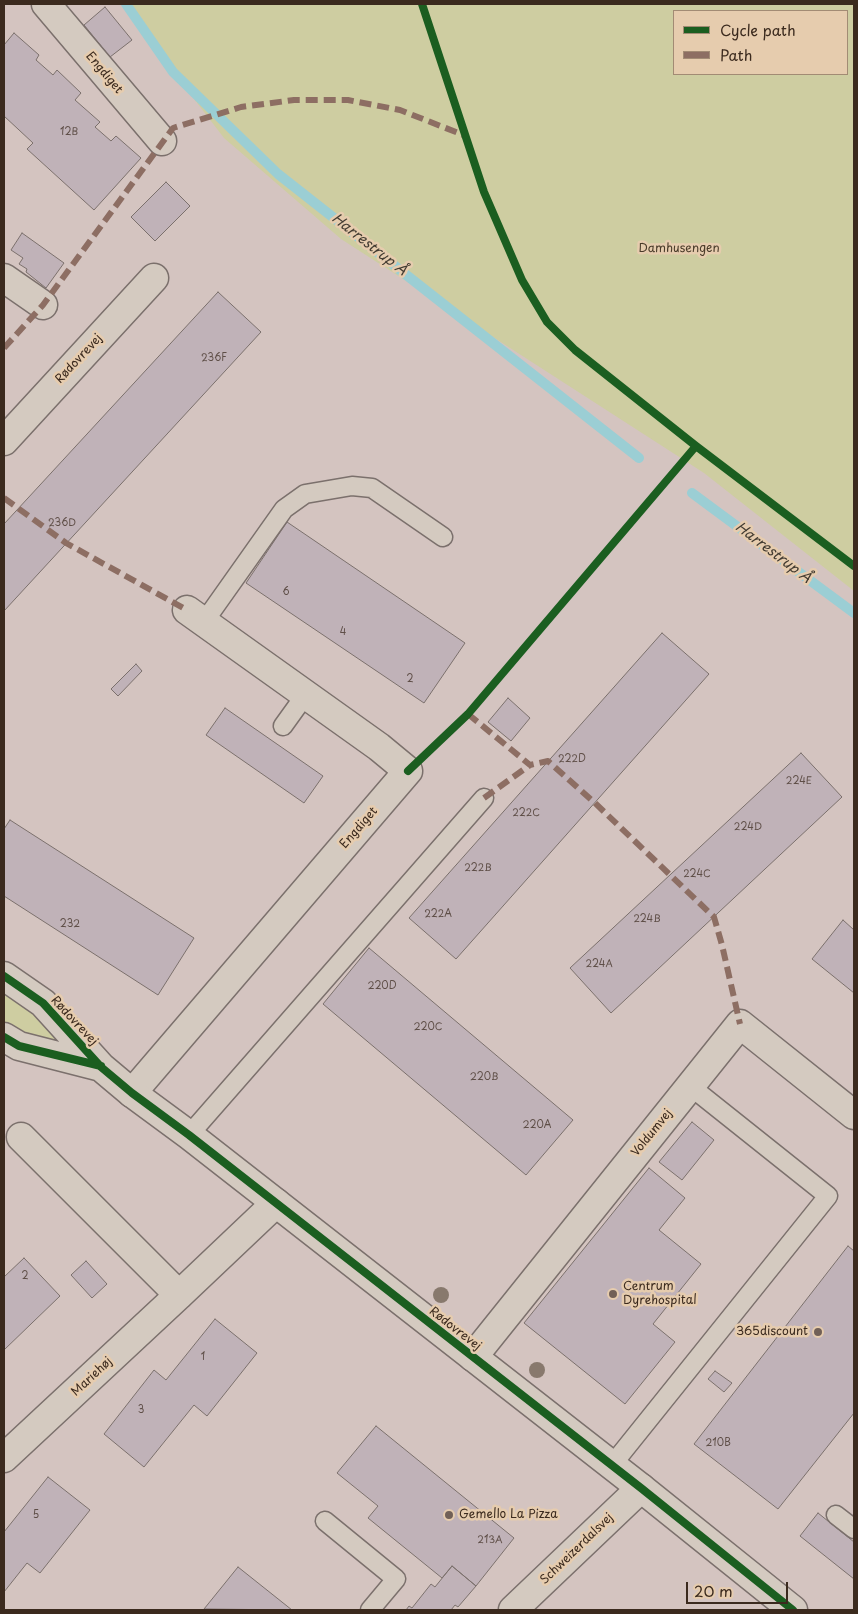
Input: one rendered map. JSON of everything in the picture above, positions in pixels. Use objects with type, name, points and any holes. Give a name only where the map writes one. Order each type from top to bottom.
[{"type":"street","name":"Engdiget","points":[[46,4],[162,141]]},
{"type":"street","points":[[4,278],[43,305]]},
{"type":"street","name":"Rødovrevej","points":[[4,441],[154,278]]},
{"type":"street","name":"Engdiget","points":[[132,1093],[408,771],[379,747],[196,616]]},
{"type":"street","name":"Rødovrevej","points":[[4,976],[43,1003],[101,1066],[132,1093],[189,1135],[612,1465],[793,1610]]},
{"type":"street","name":"Voldumvej","points":[[473,1357],[740,1024],[854,1115]]},
{"type":"street","name":"Rødovrevej","points":[[4,1037],[19,1046],[101,1066]]},
{"type":"street","points":[[21,1137],[180,1295]]},
{"type":"street","name":"Mariehøj","points":[[4,1458],[276,1203]]},
{"type":"street","name":"Schweizerdalsvej","points":[[513,1610],[641,1488]]},
{"type":"lane","points":[[196,616],[284,509],[305,494],[352,486],[372,488],[443,537]]},
{"type":"lane","points":[[283,726],[306,694]]},
{"type":"lane","points":[[189,1135],[484,798]]},
{"type":"lane","points":[[612,1465],[828,1196],[690,1086]]},
{"type":"lane","points":[[836,1515],[854,1529]]},
{"type":"lane","points":[[325,1521],[396,1579],[370,1610]]},
{"type":"green space","name":"Damhusengen","points":[[121,4],[854,4],[854,591],[704,473],[341,239],[224,138]]},
{"type":"green space","points":[[4,988],[19,997],[66,1041],[54,1049],[4,1023]]},
{"type":"building","points":[[105,7],[132,40],[110,57],[84,25]]},
{"type":"building","points":[[14,33],[39,55],[36,60],[53,75],[57,70],[81,93],[75,100],[100,122],[95,127],[111,141],[116,136],[141,158],[94,210],[27,149],[33,143],[4,116],[4,45]]},
{"type":"building","points":[[166,182],[190,206],[155,241],[131,217]]},
{"type":"building","points":[[22,233],[64,263],[46,288],[26,272],[27,269],[19,264],[23,258],[11,250]]},
{"type":"building","points":[[218,292],[261,332],[4,611],[4,524]]},
{"type":"building","points":[[287,522],[465,643],[424,703],[246,583]]},
{"type":"building","points":[[662,633],[709,674],[456,959],[409,918]]},
{"type":"building","points":[[136,664],[142,671],[118,696],[111,689]]},
{"type":"building","points":[[508,698],[530,718],[511,741],[488,722]]},
{"type":"building","points":[[225,708],[323,776],[304,803],[206,735]]},
{"type":"building","points":[[801,753],[842,797],[611,1013],[570,968]]},
{"type":"building","points":[[10,820],[194,938],[158,995],[4,896],[4,829]]},
{"type":"building","points":[[843,920],[854,930],[854,993],[812,959]]},
{"type":"building","points":[[369,948],[573,1120],[526,1175],[323,1004]]},
{"type":"building","points":[[692,1122],[714,1140],[682,1180],[659,1162]]},
{"type":"building","name":"Centrum Dyrehospital","points":[[649,1168],[685,1198],[659,1230],[701,1264],[653,1324],[675,1342],[625,1404],[524,1323]]},
{"type":"building","name":"365discount","points":[[848,1246],[854,1251],[854,1413],[778,1509],[694,1444]]},
{"type":"building","points":[[24,1258],[60,1296],[4,1350],[4,1277]]},
{"type":"building","points":[[86,1261],[107,1284],[92,1298],[71,1275]]},
{"type":"building","points":[[215,1319],[257,1353],[207,1416],[194,1405],[144,1467],[104,1434],[154,1370],[166,1380]]},
{"type":"building","points":[[715,1371],[732,1383],[724,1392],[708,1379]]},
{"type":"building","points":[[376,1426],[514,1538],[476,1586],[452,1566],[442,1578],[368,1518],[378,1506],[337,1473]]},
{"type":"building","points":[[48,1477],[90,1510],[40,1573],[27,1563],[4,1592],[4,1532]]},
{"type":"building","points":[[818,1513],[854,1542],[854,1579],[800,1536]]},
{"type":"building","points":[[452,1566],[476,1586],[458,1607],[455,1605],[451,1610],[406,1610],[409,1606],[412,1608],[431,1584],[435,1587]]},
{"type":"building","points":[[238,1567],[292,1610],[204,1609]]},
{"type":"waterway","name":"Harrestrup Å","points":[[126,4],[173,72],[278,174],[639,458]]},
{"type":"waterway","name":"Harrestrup Å","points":[[692,493],[854,613]]},
{"type":"marked path","points":[[4,348],[43,305],[173,128],[241,107],[294,100],[348,100],[400,110],[466,136]]},
{"type":"marked path","points":[[4,498],[66,543],[187,610]]},
{"type":"marked path","points":[[468,714],[530,765],[548,761],[595,803],[714,917],[740,1024]]},
{"type":"marked path","points":[[484,798],[530,765]]},
{"type":"cycle path","points":[[422,4],[484,192],[522,280],[547,322],[575,350],[696,446],[854,566]]},
{"type":"cycle path","points":[[408,771],[468,714],[696,446]]},
{"type":"cycle path","points":[[4,976],[43,1003],[101,1067],[132,1093],[189,1135],[641,1488],[793,1610]]},
{"type":"cycle path","points":[[4,1037],[19,1046],[101,1066]]},
{"type":"place","name":"Centrum Dyrehospital","points":[[613,1294]]},
{"type":"place","name":"365discount","points":[[818,1332]]},
{"type":"place","name":"Gemello La Pizza","points":[[449,1515]]}]
